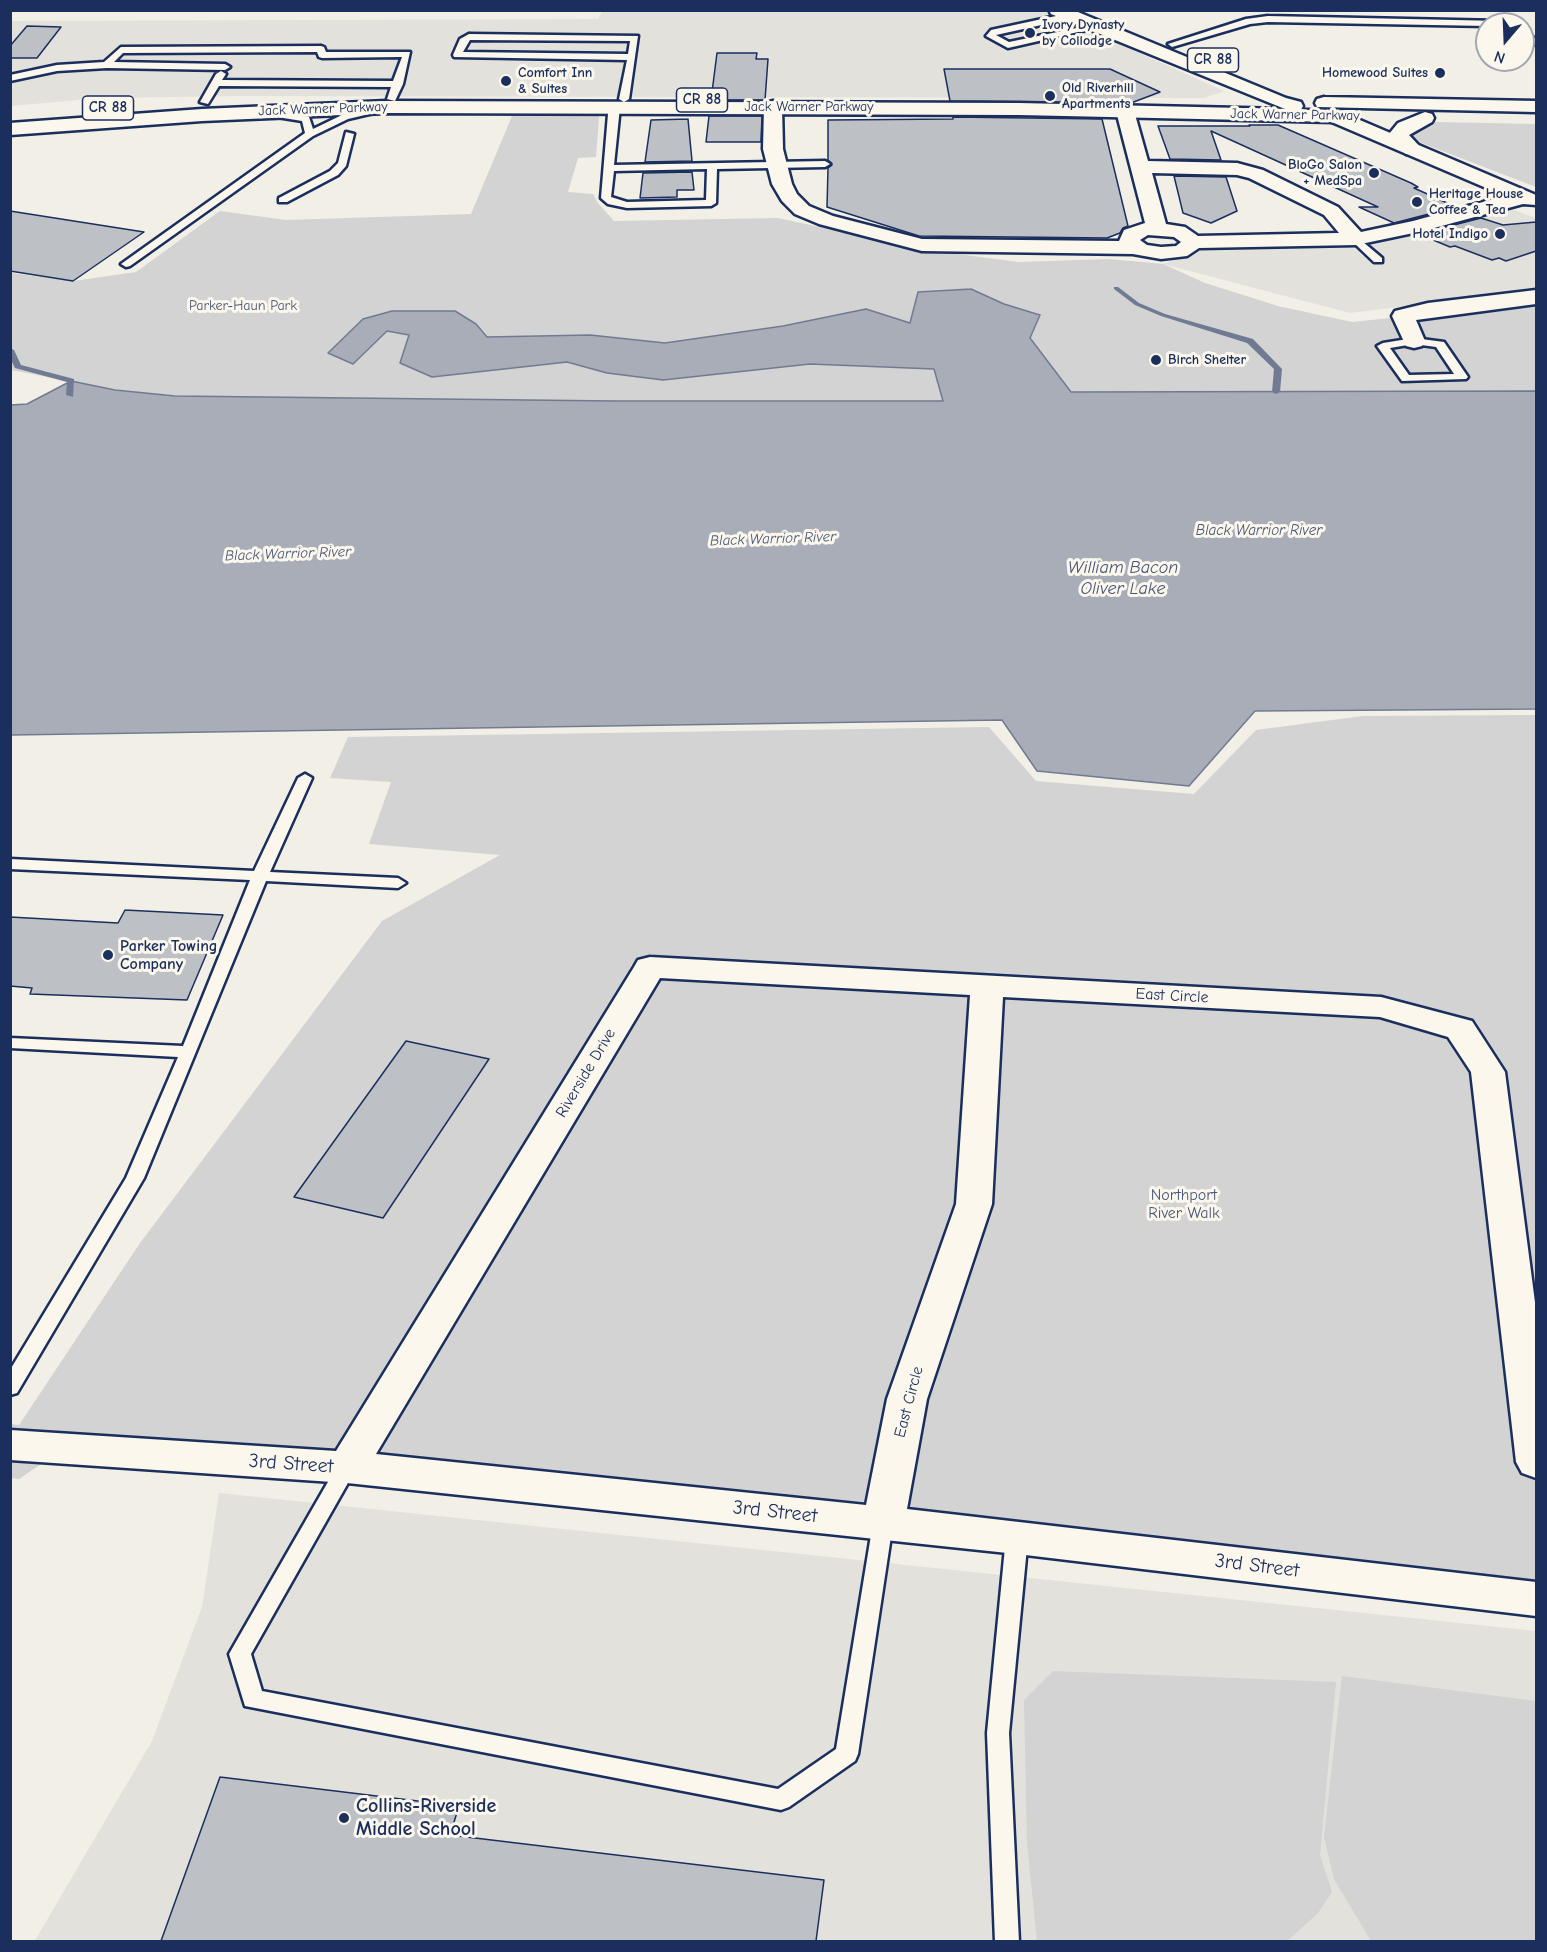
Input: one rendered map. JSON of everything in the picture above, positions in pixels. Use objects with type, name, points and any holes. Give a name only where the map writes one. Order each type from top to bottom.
[{"type":"street","name":"CR 88","points":[[1071,12],[1096,27],[1279,102],[1329,110]]},
{"type":"street","name":"CR 88","points":[[1071,12],[1172,44],[1329,110]]},
{"type":"street","name":"CR 88","points":[[1199,103],[1228,98],[1234,93],[1235,88],[1229,82]]},
{"type":"street","name":"Jack Warner Parkway","points":[[10,116],[205,102],[392,97],[773,107],[1125,111],[1536,107]]},
{"type":"street","name":"Jack Warner Parkway","points":[[10,129],[256,112],[392,97]]},
{"type":"street","name":"Jack Warner Parkway","points":[[620,103],[1279,102]]},
{"type":"street","points":[[773,107],[773,149],[789,197],[802,210],[826,220],[910,243],[947,247],[1136,248],[1150,252],[1171,253],[1187,249],[1193,242]]},
{"type":"street","name":"Jack Warner Parkway","points":[[1329,110],[1425,118],[1536,121]]},
{"type":"street","points":[[1329,110],[1413,150],[1532,197]]},
{"type":"street","points":[[1125,111],[1157,229]]},
{"type":"street","points":[[1413,150],[1401,140],[1399,134],[1405,127],[1425,118]]},
{"type":"street","points":[[1141,167],[1237,169],[1256,174],[1331,211],[1346,225],[1356,239]]},
{"type":"street","points":[[1136,248],[1129,242],[1131,234],[1157,229],[1178,231],[1193,242],[1356,239],[1416,227],[1532,197]]},
{"type":"street","points":[[1414,341],[1402,316],[1428,310],[1536,297]]},
{"type":"street","name":"Riverside Drive","points":[[347,1467],[650,967],[987,986]]},
{"type":"street","name":"East Circle","points":[[883,1523],[907,1399],[974,1204],[987,986],[1381,1007],[1460,1029],[1488,1072],[1536,1462]]},
{"type":"street","name":"3rd Street","points":[[10,1445],[347,1467],[1017,1537],[1536,1599]]},
{"type":"lane","points":[[1071,12],[994,32],[990,36],[1008,45],[1096,27]]},
{"type":"lane","points":[[1172,44],[1249,21],[1475,24]]},
{"type":"lane","points":[[632,57],[457,55],[464,39],[469,37],[635,38],[632,57],[620,103],[606,198],[612,202],[627,205],[711,203],[712,166]]},
{"type":"lane","points":[[205,102],[235,49]]},
{"type":"lane","points":[[107,65],[121,50],[321,49],[322,54],[407,54],[392,97],[310,134],[126,264]]},
{"type":"lane","points":[[10,78],[57,68],[107,65],[225,67]]},
{"type":"lane","points":[[216,83],[392,97]]},
{"type":"lane","points":[[256,112],[306,119],[310,134]]},
{"type":"lane","points":[[283,200],[334,173],[343,164],[349,134]]},
{"type":"lane","points":[[609,168],[825,165]]},
{"type":"lane","points":[[1356,239],[1378,260]]},
{"type":"lane","points":[[1414,341],[1440,344],[1462,377],[1406,379],[1383,346],[1414,341]]},
{"type":"lane","points":[[10,1388],[135,1178],[259,878],[304,778]]},
{"type":"lane","points":[[10,864],[398,884]]},
{"type":"lane","points":[[10,1043],[189,1052]]},
{"type":"lane","points":[[347,1467],[240,1654],[253,1699],[781,1800],[847,1755],[883,1523]]},
{"type":"lane","points":[[1007,1941],[998,1733],[1017,1537]]},
{"type":"shaded area","points":[[603,10],[1046,11],[1224,91],[1204,98],[241,96],[102,98],[11,106],[11,21],[598,19]]},
{"type":"shaded area","name":"Hotel Indigo","points":[[1490,201],[1536,218],[1536,290],[1350,313],[1163,264],[1212,244],[1367,232]]},
{"type":"shaded area","points":[[219,1493],[1536,1631],[1536,1941],[34,1942],[152,1741],[202,1607]]},
{"type":"green space","name":"Parker-Haun Park","points":[[517,104],[600,104],[596,157],[578,158],[568,192],[593,194],[614,221],[778,218],[926,250],[1019,262],[1109,259],[1163,264],[1205,283],[1278,306],[1352,322],[1536,303],[1536,391],[1071,392],[1030,338],[1039,314],[1004,304],[971,289],[910,323],[866,309],[783,326],[665,343],[590,335],[487,337],[476,324],[392,311],[353,364],[387,330],[409,335],[432,377],[567,362],[607,373],[663,380],[810,364],[934,369],[943,401],[615,401],[175,396],[115,390],[11,370],[11,273],[73,281],[136,272],[220,211],[286,220],[471,214]]},
{"type":"green space","points":[[1423,123],[1536,124],[1536,187],[1419,142],[1411,135],[1410,131]]},
{"type":"green space","name":"Northport River Walk","points":[[1536,715],[1536,1580],[132,1443],[82,1436],[19,1479],[11,1478],[10,1424],[19,1425],[140,1243],[382,921],[500,855],[369,844],[391,782],[330,778],[348,737],[989,727],[1036,781],[1194,794],[1256,730],[1363,716]]},
{"type":"green space","points":[[1053,1671],[1336,1682],[1320,1855],[1332,1892],[1318,1913],[1287,1941],[1037,1941],[1027,1843],[1024,1700]]},
{"type":"green space","points":[[1342,1676],[1536,1701],[1536,1941],[1371,1941],[1334,1879],[1324,1837]]},
{"type":"water","name":"William Bacon Oliver Lake","points":[[971,289],[1004,304],[1040,315],[1030,338],[1071,392],[1536,391],[1536,709],[1255,711],[1189,786],[1037,771],[1002,720],[11,735],[11,405],[27,404],[71,381],[115,390],[175,396],[615,401],[943,401],[934,369],[810,364],[663,380],[607,373],[567,362],[432,377],[400,363],[409,335],[387,331],[353,364],[328,353],[363,319],[392,311],[455,311],[476,324],[487,337],[590,335],[665,343],[783,326],[866,309],[910,323],[918,292]]},
{"type":"building","points":[[27,26],[61,27],[37,58],[10,58],[10,46]]},
{"type":"building","points":[[717,53],[757,53],[756,59],[768,59],[765,100],[711,100]]},
{"type":"building","points":[[944,69],[1110,69],[1160,92],[1131,103],[950,101]]},
{"type":"building","points":[[709,116],[762,116],[761,142],[706,142]]},
{"type":"building","points":[[953,117],[1102,119],[1128,226],[1120,233],[1107,238],[919,236],[827,207],[828,168],[832,165],[828,160],[828,120],[953,119]]},
{"type":"building","points":[[688,119],[692,161],[645,162],[651,120]]},
{"type":"building","points":[[1278,125],[1411,183],[1418,187],[1414,188],[1456,207],[1394,223],[1359,207],[1378,207],[1211,131],[1221,160],[1170,159],[1158,126]]},
{"type":"building","points":[[692,172],[694,190],[677,190],[677,197],[640,198],[643,173]]},
{"type":"building","points":[[1174,176],[1226,177],[1237,211],[1211,223],[1183,213]]},
{"type":"building","points":[[10,211],[144,232],[73,281],[10,271]]},
{"type":"building","name":"Hotel Indigo","points":[[1481,218],[1503,225],[1536,222],[1536,251],[1506,261],[1499,258],[1492,260],[1455,246],[1450,247],[1419,234]]},
{"type":"building","name":"Parker Towing Company","points":[[125,910],[223,915],[187,1000],[30,994],[32,988],[10,986],[10,917],[118,923]]},
{"type":"building","points":[[406,1041],[489,1059],[383,1218],[294,1197]]},
{"type":"building","points":[[220,1777],[459,1806],[450,1835],[824,1880],[816,1941],[161,1941]]},
{"type":"waterway","points":[[1116,288],[1137,304],[1163,315],[1250,341],[1278,369],[1276,392]]},
{"type":"waterway","points":[[10,350],[18,366],[71,381],[70,395]]},
{"type":"place","name":"Ivory Dynasty by Collodge","points":[[1030,33]]},
{"type":"place","name":"Homewood Suites","points":[[1440,73]]},
{"type":"place","name":"Comfort Inn & Suites","points":[[506,81]]},
{"type":"place","name":"Old Riverhill Apartments","points":[[1050,96]]},
{"type":"place","name":"BloGo Salon + MedSpa","points":[[1374,173]]},
{"type":"place","name":"Heritage House Coffee & Tea","points":[[1417,202]]},
{"type":"place","name":"Hotel Indigo","points":[[1500,234]]},
{"type":"place","name":"Birch Shelter","points":[[1156,360]]},
{"type":"place","name":"Parker Towing Company","points":[[108,955]]},
{"type":"place","name":"Collins-Riverside Middle School","points":[[344,1818]]},
{"type":"water label","name":"Black Warrior River","points":[[1259,531]]},
{"type":"water label","name":"Black Warrior River","points":[[773,539]]},
{"type":"water label","name":"Black Warrior River","points":[[288,554]]}]
